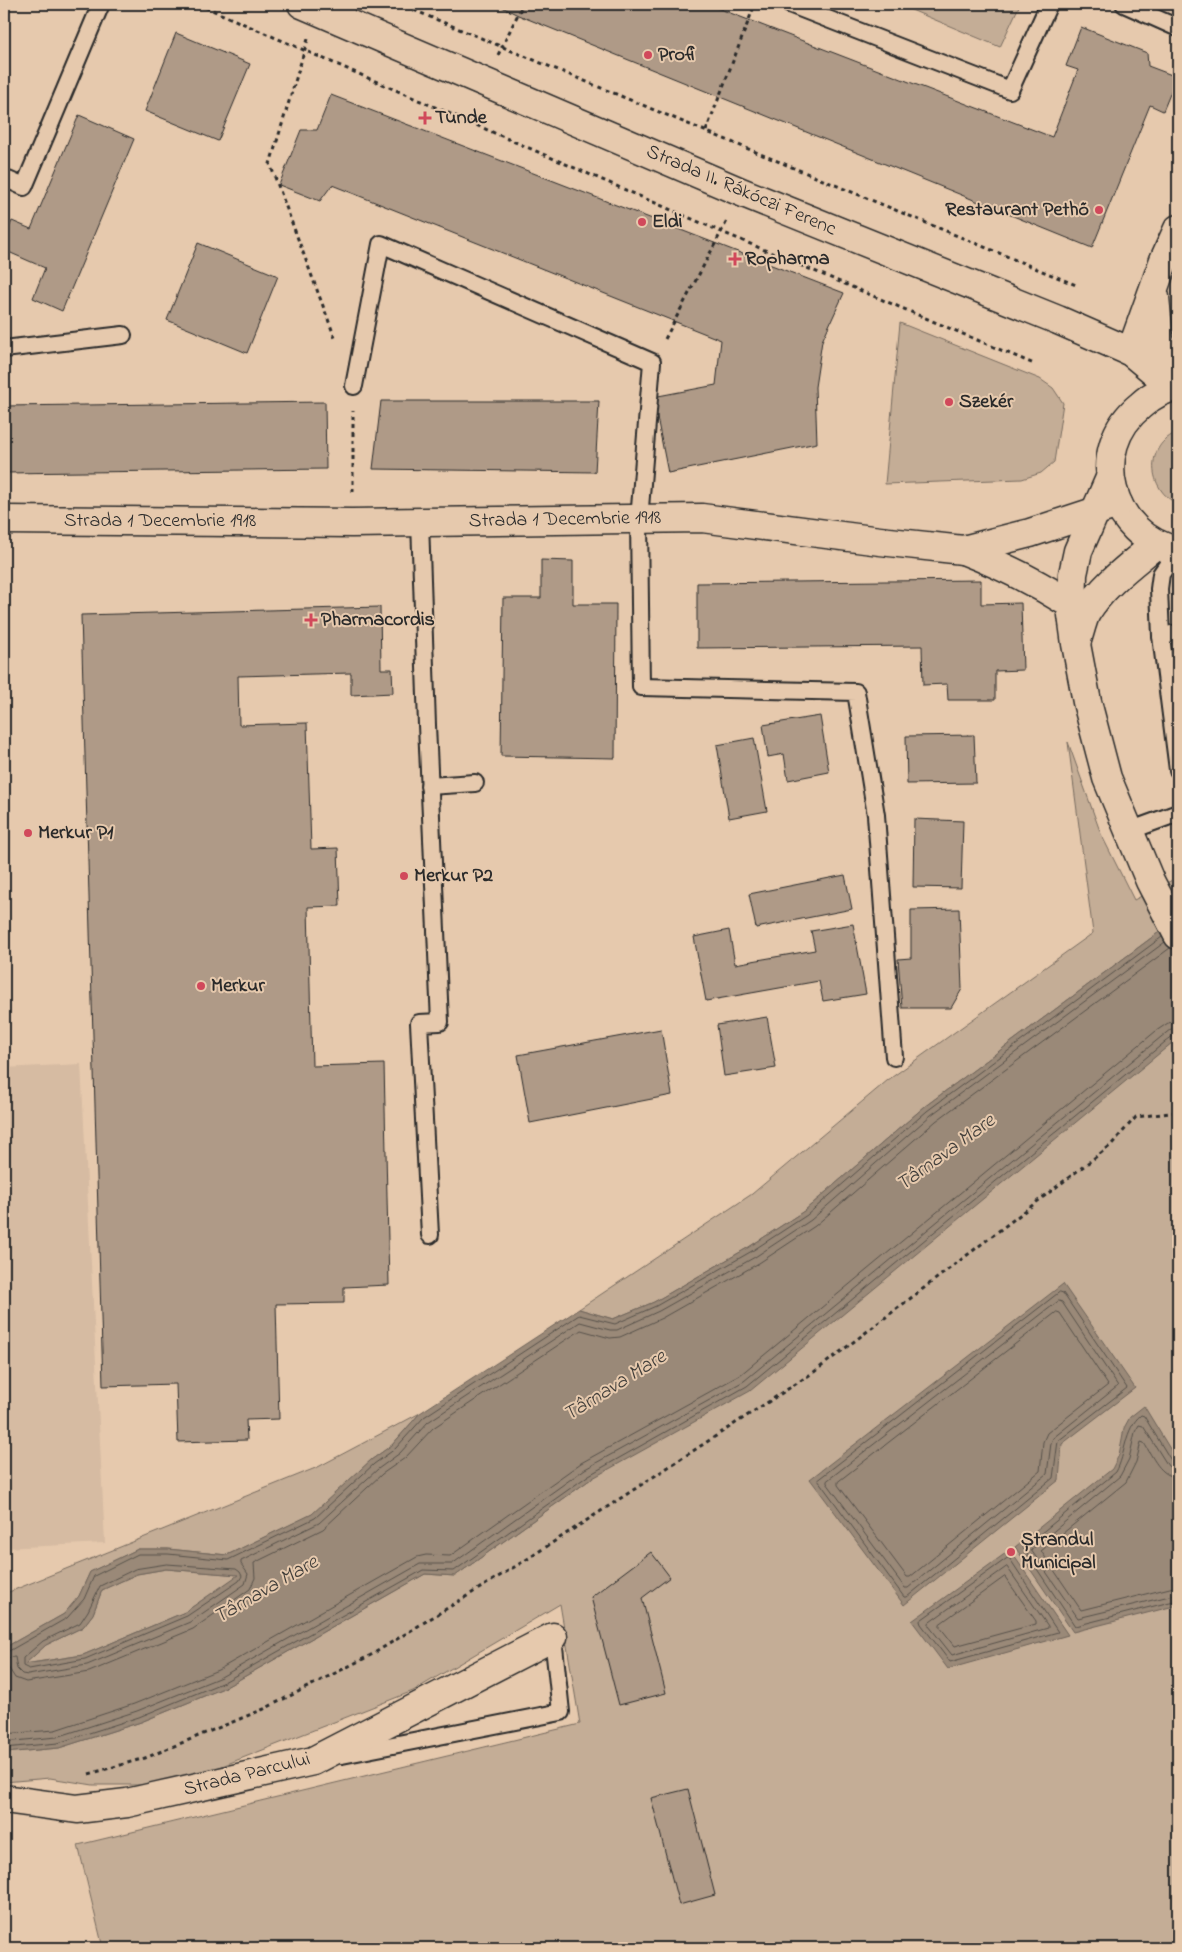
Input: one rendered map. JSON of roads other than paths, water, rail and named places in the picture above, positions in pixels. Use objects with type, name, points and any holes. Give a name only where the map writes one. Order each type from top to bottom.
[{"type":"main road","name":"Strada II. Rákóczi Ferenc","points":[[327,10],[486,83],[741,192],[1058,320],[1131,352],[1176,387]]},
{"type":"main road","points":[[1131,352],[1164,260],[1177,235]]},
{"type":"main road","points":[[1154,291],[1158,339],[1176,387],[1151,396],[1133,412],[1119,431],[1111,454],[1107,507],[1078,550],[1073,574],[1072,605],[1076,644],[1087,702],[1107,778],[1150,881],[1178,935]]},
{"type":"main road","points":[[1107,507],[1127,520],[1140,534],[1170,549]]},
{"type":"main road","name":"Strada 1 Decembrie 1918","points":[[4,520],[352,523],[702,518],[963,550],[1030,533],[1107,507]]},
{"type":"main road","points":[[1076,644],[1085,615],[1104,590],[1122,572],[1170,549]]},
{"type":"main road","points":[[963,550],[1013,570],[1043,586],[1072,605]]},
{"type":"main road","name":"Strada Parcului","points":[[4,1799],[77,1809],[127,1803],[313,1760],[553,1637]]},
{"type":"lane","points":[[4,178],[24,186],[102,4]]},
{"type":"lane","points":[[789,4],[1010,90],[1049,4]]},
{"type":"lane","points":[[1124,4],[1178,28]]},
{"type":"lane","points":[[354,386],[381,244],[652,362],[639,520],[641,687],[856,692],[876,815],[894,1057]]},
{"type":"lane","points":[[4,349],[123,334]]},
{"type":"lane","points":[[420,522],[440,1022],[419,1023],[430,1235]]},
{"type":"lane","points":[[1170,549],[1159,589],[1161,636],[1178,770]]},
{"type":"lane","points":[[1161,636],[1178,632]]},
{"type":"lane","points":[[430,786],[474,783]]},
{"type":"lane","points":[[1129,831],[1178,813]]},
{"type":"lane","points":[[313,1760],[561,1712],[553,1637]]},
{"type":"water","name":"Târnava Mare","points":[[1178,918],[1178,1038],[750,1391],[591,1479],[455,1576],[425,1574],[226,1687],[141,1722],[59,1748],[4,1753],[4,1648],[64,1614],[79,1596],[90,1572],[138,1549],[168,1549],[227,1555],[312,1514],[371,1460],[392,1445],[420,1413],[579,1309],[613,1319],[654,1302],[749,1247],[804,1211],[924,1107]],"holes":[[[166,1569],[238,1575],[185,1612],[83,1655],[25,1664],[46,1645],[83,1627],[93,1614],[102,1590],[137,1574]]]},
{"type":"water","points":[[1063,1284],[1135,1388],[1062,1444],[1059,1480],[904,1605],[810,1479]]},
{"type":"water","points":[[1144,1406],[1178,1462],[1178,1605],[1073,1632],[1015,1547],[1112,1469],[1119,1455],[1124,1428],[1130,1417]]},
{"type":"water","points":[[1010,1550],[1068,1635],[948,1669],[912,1621]]},
{"type":"place","name":"Profi","points":[[648,55]]},
{"type":"place","name":"Tunde","points":[[425,118]]},
{"type":"place","name":"Restaurant Pethő","points":[[1099,210]]},
{"type":"place","name":"Eldi","points":[[642,222]]},
{"type":"place","name":"Ropharma","points":[[735,259]]},
{"type":"place","name":"Szekér","points":[[949,402]]},
{"type":"place","name":"Pharmacordis","points":[[311,620]]},
{"type":"place","name":"Merkur P1","points":[[28,833]]},
{"type":"place","name":"Merkur P2","points":[[404,876]]},
{"type":"place","name":"Merkur","points":[[201,986]]},
{"type":"place","name":"Ștrandul Municipal","points":[[1011,1552]]}]
